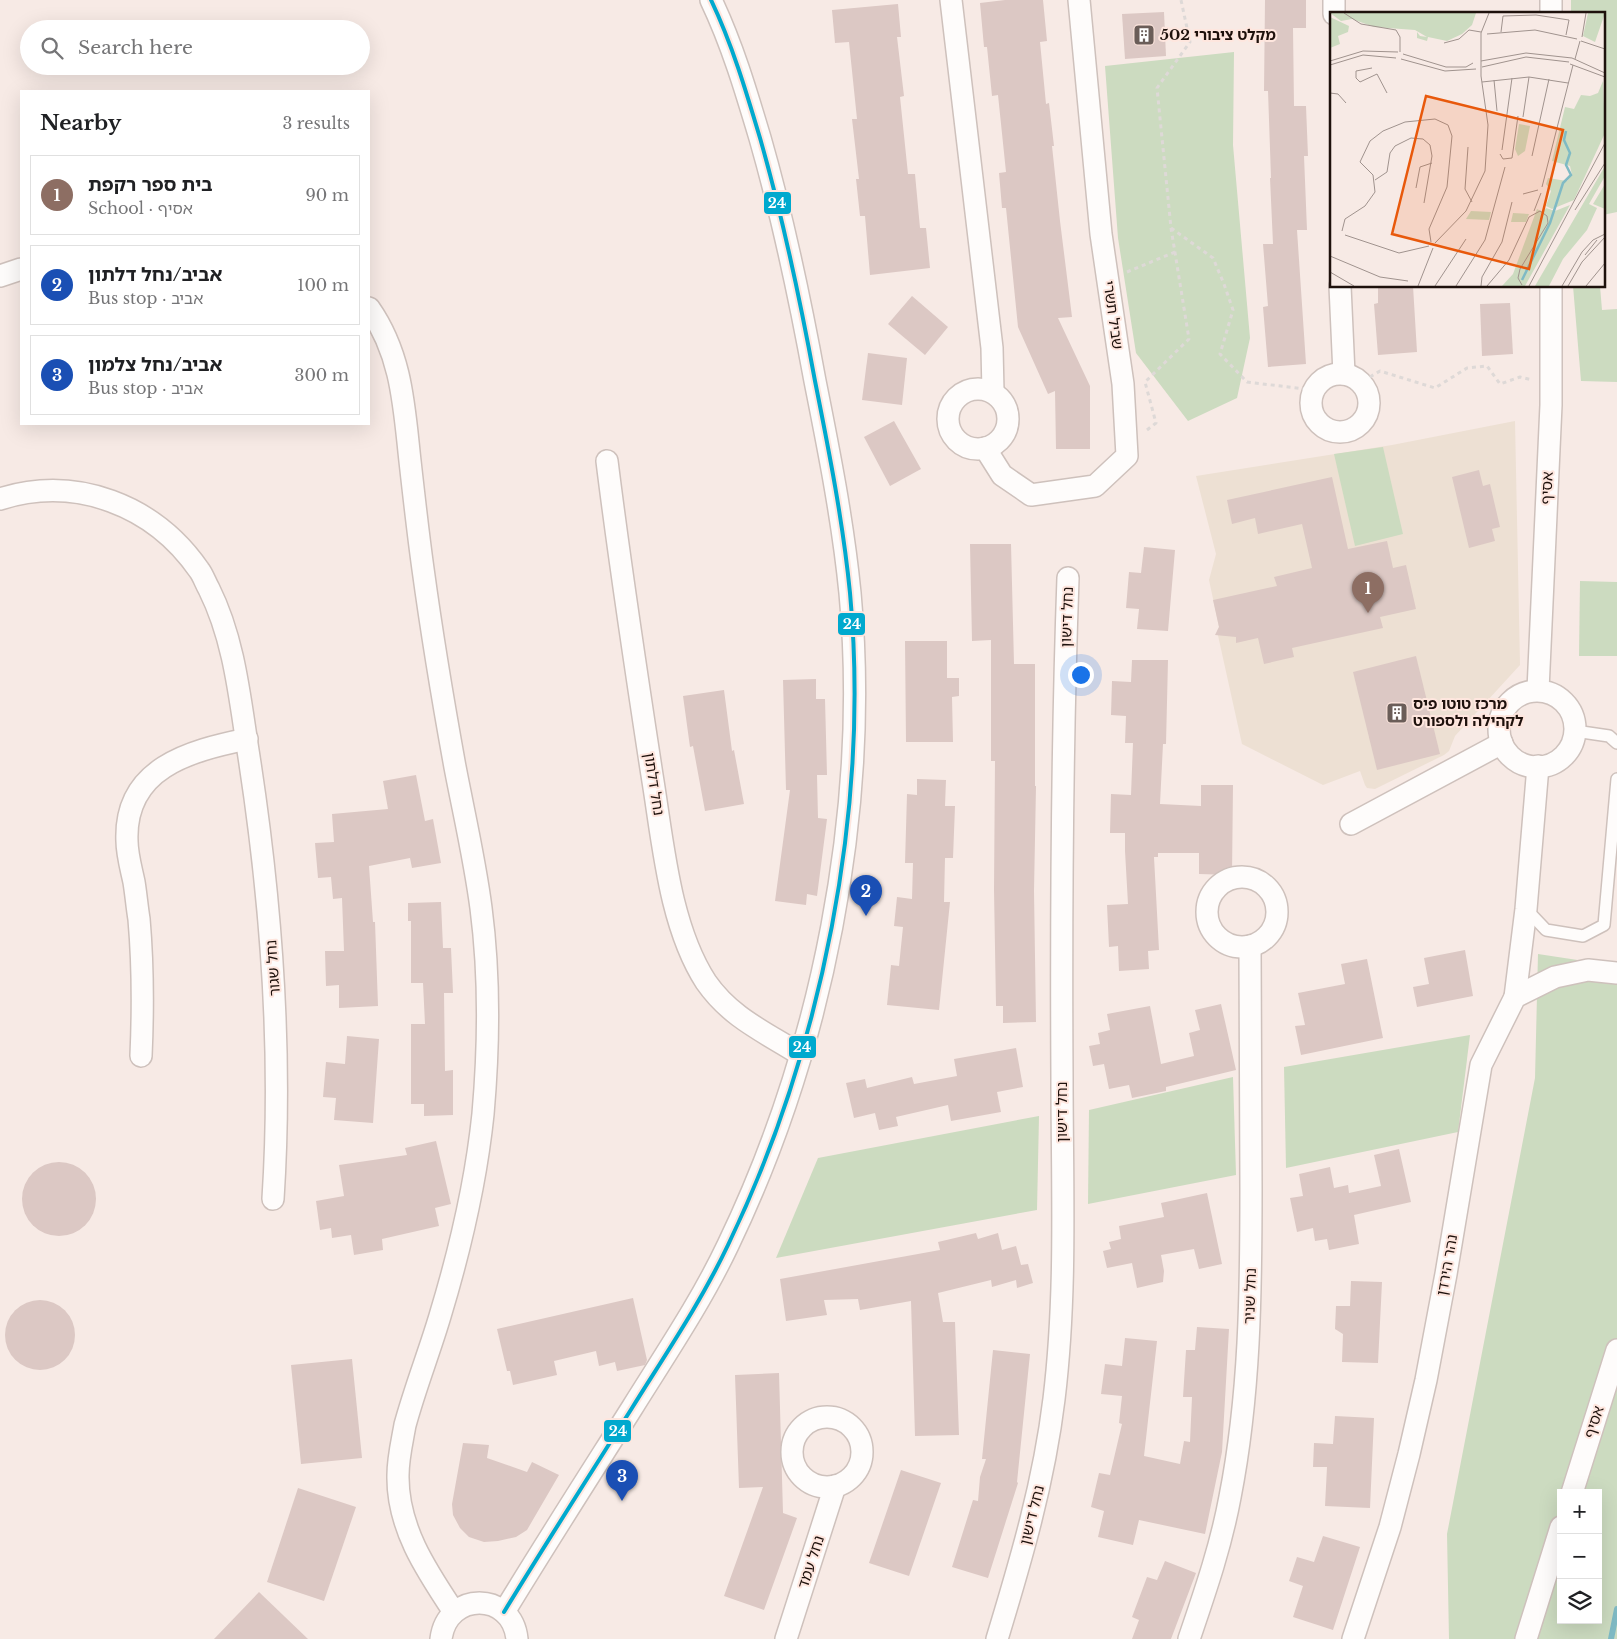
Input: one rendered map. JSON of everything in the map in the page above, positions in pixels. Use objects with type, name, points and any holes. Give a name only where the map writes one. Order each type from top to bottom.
[{"type":"street","points":[[504,1612],[689,1318],[727,1247],[761,1172],[790,1092],[814,1010],[832,926],[845,842],[852,757],[854,674],[850,593],[840,515],[802,310],[781,218],[741,76],[722,23],[711,0]]},
{"type":"street","points":[[951,0],[992,348],[993,392]]},
{"type":"street","name":"שביל תשרי","points":[[986,448],[1002,475],[1030,495],[1095,486],[1127,456],[1123,384],[1100,234],[1079,0]]},
{"type":"street","points":[[0,276],[20,269]]},
{"type":"street","points":[[1340,288],[1353,378]]},
{"type":"street","name":"אסיף","points":[[1538,690],[1552,386],[1552,288]]},
{"type":"street","points":[[370,310],[387,340],[399,375],[433,640],[447,725],[474,863],[486,961],[488,1014],[486,1066],[475,1168],[466,1219],[454,1268],[405,1425],[398,1475],[404,1522],[428,1573],[454,1612]]},
{"type":"street","points":[[1335,374],[1353,378],[1367,391],[1368,411],[1364,419],[1357,426],[1348,431],[1338,432],[1329,429],[1321,425],[1311,409],[1313,390],[1326,377],[1335,374]]},
{"type":"street","points":[[973,388],[993,392],[1001,398],[1009,417],[1003,437],[995,444],[986,448],[976,450],[966,447],[951,434],[947,415],[950,406],[956,398],[973,388]]},
{"type":"street","name":"נחל דלתון","points":[[607,461],[626,606],[652,771],[673,896],[684,935],[694,960],[720,999],[751,1026],[801,1055]]},
{"type":"street","name":"נחל שגור","points":[[0,499],[44,491],[79,493],[113,501],[145,517],[174,540],[200,571],[220,611],[234,660],[247,739],[265,876],[274,984],[277,1092],[273,1199]]},
{"type":"street","name":"נחל דישון","points":[[997,1639],[1022,1554],[1041,1477],[1054,1400],[1060,1332],[1063,1243],[1062,850],[1068,578]]},
{"type":"street","points":[[1538,690],[1550,692],[1561,698],[1569,707],[1574,719],[1575,731],[1572,743],[1566,754],[1546,766],[1538,766],[1522,764],[1512,758],[1502,743],[1498,727],[1501,715],[1515,697],[1526,692],[1538,690]]},
{"type":"street","points":[[141,1056],[140,940],[127,841],[127,822],[131,805],[139,790],[150,777],[164,766],[200,750],[247,739]]},
{"type":"street","points":[[1350,824],[1502,743]]},
{"type":"street","points":[[1516,998],[1526,909],[1538,766]]},
{"type":"street","name":"נחל שניר","points":[[1189,1639],[1213,1567],[1224,1524],[1237,1461],[1246,1386],[1251,1274],[1250,946]]},
{"type":"street","points":[[1516,998],[1555,977],[1588,970],[1617,973]]},
{"type":"street","name":"נהר הירדן","points":[[1353,1639],[1390,1527],[1426,1380],[1482,1065],[1516,998]]},
{"type":"street","name":"אסיף","points":[[1573,1489],[1617,1350]]},
{"type":"street","name":"נחל עמד","points":[[786,1639],[835,1486]]},
{"type":"street","points":[[1526,1639],[1559,1534]]},
{"type":"street","points":[[441,1639],[443,1627],[454,1612],[464,1606],[476,1603],[493,1606],[504,1612],[514,1626],[517,1639]]},
{"type":"lane","points":[[1575,731],[1609,736],[1617,743]]},
{"type":"lane","points":[[1526,909],[1546,930],[1584,936],[1604,925],[1617,779]]},
{"type":"path","points":[[1126,446],[1156,423],[1145,382],[1189,340],[1171,228],[1157,88],[1190,42],[1181,0]]},
{"type":"path","points":[[1171,228],[1213,258],[1224,284],[1233,310],[1220,354],[1247,382],[1313,390]]},
{"type":"path","points":[[1108,281],[1175,252]]},
{"type":"path","points":[[1353,378],[1380,371],[1435,388],[1467,368],[1487,366],[1500,384],[1520,377],[1552,386]]},
{"type":"shaded area","points":[[1515,421],[1520,665],[1455,736],[1449,751],[1375,789],[1367,788],[1360,771],[1323,785],[1242,744],[1217,631],[1219,627],[1209,580],[1216,554],[1196,476],[1392,445]]},
{"type":"green space","points":[[1571,0],[1617,0],[1617,212],[1604,215],[1604,12],[1571,12]]},
{"type":"green space","points":[[1234,52],[1233,145],[1250,338],[1237,398],[1188,421],[1136,353],[1118,238],[1105,66]]},
{"type":"green space","points":[[1573,288],[1600,288],[1602,310],[1617,309],[1617,382],[1581,381]]},
{"type":"green space","points":[[1383,447],[1403,534],[1355,546],[1334,454]]},
{"type":"green space","points":[[1580,581],[1617,582],[1617,656],[1579,656]]},
{"type":"green space","points":[[1538,954],[1617,966],[1617,1639],[1449,1639],[1447,1534],[1535,1078]]},
{"type":"green space","points":[[1470,1035],[1458,1132],[1286,1168],[1284,1067]]},
{"type":"green space","points":[[1233,1077],[1236,1175],[1088,1204],[1089,1110]]},
{"type":"green space","points":[[1039,1116],[1037,1210],[776,1258],[818,1158]]},
{"type":"building","points":[[1005,0],[1043,0],[1047,41],[1040,42],[1046,104],[1049,103],[1060,221],[1072,317],[1058,318],[1090,386],[1090,449],[1056,449],[1055,391],[1048,394],[1018,327],[1006,208],[1002,208],[999,173],[1006,172],[998,95],[992,96],[987,47],[984,47],[980,3]]},
{"type":"building","points":[[1265,0],[1306,0],[1306,28],[1293,28],[1294,106],[1306,106],[1308,156],[1304,156],[1307,230],[1297,230],[1306,364],[1268,367],[1263,307],[1268,306],[1263,244],[1273,244],[1268,91],[1264,91]]},
{"type":"building","points":[[898,4],[901,37],[897,37],[904,96],[900,97],[908,174],[915,174],[920,228],[926,228],[930,268],[870,275],[865,216],[860,216],[856,179],[859,179],[852,119],[857,119],[849,42],[835,43],[832,10]]},
{"type":"building","name":"מקלט ציבורי 502","points":[[1164,12],[1166,56],[1125,59],[1122,14]]},
{"type":"building","points":[[1378,288],[1413,288],[1417,352],[1378,355],[1374,304],[1378,303]]},
{"type":"building","points":[[912,296],[948,327],[925,355],[888,324]]},
{"type":"building","points":[[1510,303],[1513,354],[1482,356],[1480,304]]},
{"type":"building","points":[[868,353],[907,358],[902,405],[862,400]]},
{"type":"building","points":[[894,421],[921,469],[890,486],[864,437]]},
{"type":"building","points":[[1479,470],[1483,486],[1490,484],[1500,527],[1492,529],[1495,541],[1469,548],[1452,477]]},
{"type":"building","points":[[1332,477],[1348,549],[1387,541],[1393,568],[1406,565],[1416,609],[1380,617],[1383,628],[1292,648],[1294,657],[1264,664],[1258,638],[1236,643],[1236,637],[1215,635],[1219,627],[1213,600],[1277,586],[1274,577],[1312,568],[1302,524],[1258,534],[1255,518],[1232,524],[1227,500]]},
{"type":"building","points":[[970,544],[1011,544],[1014,664],[1035,664],[1036,786],[1034,891],[1036,1022],[1003,1023],[1003,1006],[996,1006],[994,890],[995,761],[991,761],[991,640],[972,641]]},
{"type":"building","points":[[1144,547],[1175,550],[1168,631],[1137,629],[1139,609],[1126,608],[1129,572],[1141,573]]},
{"type":"building","points":[[905,641],[947,641],[947,678],[959,678],[959,696],[952,697],[953,742],[906,742]]},
{"type":"building","name":"מרכז טוטו פיס לקהילה ולספורט","points":[[1416,656],[1440,754],[1377,770],[1353,672]]},
{"type":"building","points":[[1132,660],[1168,660],[1166,744],[1163,744],[1160,804],[1201,806],[1201,785],[1233,785],[1232,875],[1199,874],[1199,853],[1158,853],[1158,857],[1154,857],[1159,950],[1148,951],[1149,969],[1119,971],[1118,946],[1109,947],[1107,905],[1128,904],[1125,833],[1110,833],[1111,794],[1131,795],[1133,743],[1125,743],[1126,716],[1111,715],[1112,681],[1131,682]]},
{"type":"building","points":[[816,679],[816,699],[825,699],[827,775],[817,775],[818,818],[827,819],[817,896],[807,894],[806,905],[775,901],[790,790],[786,790],[783,680]]},
{"type":"building","points":[[724,690],[732,751],[734,750],[744,804],[705,811],[693,746],[690,747],[683,696]]},
{"type":"building","points":[[416,775],[425,821],[433,819],[441,863],[412,868],[410,858],[369,866],[373,922],[375,922],[378,1006],[339,1008],[339,985],[326,986],[325,951],[344,951],[342,898],[333,899],[331,877],[318,878],[315,843],[334,842],[332,814],[388,809],[383,781]]},
{"type":"building","points":[[917,779],[946,780],[945,806],[955,806],[953,858],[945,858],[944,902],[950,902],[939,1010],[887,1005],[891,965],[899,966],[903,927],[894,926],[897,897],[912,899],[913,863],[905,863],[907,794],[917,795]]},
{"type":"building","points":[[441,902],[443,948],[451,948],[453,993],[444,993],[445,1071],[453,1070],[453,1115],[424,1116],[424,1104],[411,1104],[411,1024],[425,1024],[423,983],[411,983],[411,921],[408,921],[408,903]]},
{"type":"building","points":[[1465,950],[1473,996],[1417,1007],[1413,987],[1429,984],[1424,958]]},
{"type":"building","points":[[1367,959],[1383,1038],[1301,1055],[1295,1026],[1305,1025],[1298,993],[1345,984],[1341,964]]},
{"type":"building","points":[[1221,1004],[1236,1070],[1166,1087],[1166,1091],[1132,1098],[1129,1085],[1109,1089],[1104,1064],[1093,1066],[1089,1046],[1100,1044],[1098,1033],[1110,1030],[1107,1014],[1150,1006],[1161,1064],[1194,1056],[1189,1033],[1200,1030],[1195,1010]]},
{"type":"building","points":[[347,1036],[379,1039],[373,1123],[334,1120],[336,1098],[323,1097],[326,1062],[345,1064]]},
{"type":"building","points":[[1016,1048],[1023,1087],[997,1092],[1001,1112],[951,1121],[948,1105],[896,1117],[898,1126],[879,1130],[875,1113],[854,1118],[846,1083],[865,1079],[867,1088],[912,1077],[914,1084],[957,1076],[954,1059]]},
{"type":"building","points":[[436,1141],[451,1204],[435,1208],[439,1226],[382,1239],[383,1250],[354,1255],[351,1235],[332,1238],[331,1228],[320,1230],[316,1201],[344,1196],[339,1165],[407,1155],[405,1148]]},
{"type":"building","points":[[1399,1149],[1411,1202],[1354,1215],[1359,1244],[1329,1250],[1327,1239],[1315,1241],[1313,1228],[1297,1232],[1290,1198],[1303,1196],[1299,1174],[1330,1167],[1334,1188],[1348,1185],[1349,1193],[1381,1186],[1374,1155]]},
{"type":"building","points":[[52,1162],[66,1162],[80,1168],[90,1178],[96,1192],[96,1206],[90,1220],[80,1230],[66,1236],[52,1236],[38,1230],[28,1220],[22,1206],[22,1192],[28,1178],[38,1168]]},
{"type":"building","points":[[1207,1193],[1222,1264],[1199,1269],[1194,1249],[1161,1255],[1164,1271],[1163,1282],[1137,1288],[1132,1263],[1107,1268],[1103,1251],[1111,1249],[1109,1242],[1121,1239],[1119,1226],[1164,1217],[1161,1203]]},
{"type":"building","points":[[976,1233],[978,1239],[998,1233],[1002,1250],[1016,1246],[1021,1265],[1028,1264],[1033,1283],[1017,1288],[1016,1280],[992,1287],[991,1280],[938,1293],[943,1322],[955,1322],[959,1435],[915,1436],[911,1301],[860,1310],[858,1299],[824,1300],[827,1315],[786,1321],[780,1279],[940,1250],[938,1242]]},
{"type":"building","points":[[1351,1281],[1382,1282],[1378,1363],[1342,1362],[1343,1334],[1335,1329],[1336,1306],[1350,1306]]},
{"type":"building","points":[[633,1298],[647,1360],[645,1365],[617,1371],[615,1362],[599,1366],[596,1351],[554,1361],[557,1375],[513,1385],[510,1371],[507,1371],[497,1329]]},
{"type":"building","points":[[40,1300],[53,1303],[65,1310],[72,1322],[75,1335],[72,1348],[65,1360],[53,1367],[40,1370],[27,1367],[15,1360],[8,1348],[5,1335],[8,1322],[15,1310],[27,1303]]},
{"type":"building","points":[[1197,1327],[1229,1329],[1222,1452],[1205,1534],[1139,1520],[1133,1545],[1098,1537],[1104,1511],[1091,1507],[1099,1473],[1110,1475],[1122,1424],[1119,1423],[1122,1396],[1101,1394],[1105,1364],[1122,1366],[1125,1338],[1157,1341],[1144,1456],[1180,1464],[1184,1441],[1190,1442],[1192,1397],[1183,1397],[1186,1350],[1195,1350]]},
{"type":"building","points":[[993,1350],[1030,1354],[1018,1483],[988,1578],[952,1567],[973,1500],[978,1501],[980,1477],[986,1459],[982,1459]]},
{"type":"building","points":[[352,1359],[362,1458],[301,1464],[291,1365]]},
{"type":"building","points":[[779,1373],[783,1513],[797,1518],[764,1610],[724,1596],[763,1487],[739,1488],[735,1375]]},
{"type":"building","points":[[1335,1416],[1374,1418],[1370,1508],[1325,1506],[1327,1467],[1313,1467],[1314,1443],[1333,1444]]},
{"type":"building","points":[[463,1443],[489,1445],[487,1458],[527,1472],[532,1462],[559,1475],[527,1530],[516,1537],[484,1542],[469,1537],[460,1528],[453,1515],[452,1504]]},
{"type":"building","points":[[901,1470],[941,1483],[909,1576],[869,1563]]},
{"type":"building","points":[[298,1488],[356,1507],[324,1601],[267,1582]]},
{"type":"building","points":[[1323,1536],[1360,1547],[1333,1630],[1293,1617],[1303,1586],[1289,1581],[1297,1557],[1314,1562]]},
{"type":"building","points":[[1165,1561],[1196,1573],[1171,1639],[1132,1639],[1139,1620],[1132,1617],[1147,1577],[1157,1580]]},
{"type":"building","points":[[259,1592],[308,1639],[214,1639]]},
{"type":"waterway","points":[[1611,1639],[1617,1609]]},
{"type":"transit line","name":"24","points":[[504,1612],[682,1328],[728,1245],[761,1170],[790,1091],[813,1010],[832,927],[845,843],[853,759],[854,675],[850,593],[840,513],[803,320],[776,198],[744,85],[726,34],[711,0]]},
{"type":"place","name":"מקלט ציבורי 502","points":[[1144,35]]},
{"type":"place","name":"בית ספר רקפת","points":[[1368,613]]},
{"type":"place","name":"מרכז טוטו פיס לקהילה ולספורט","points":[[1397,713]]},
{"type":"place","name":"אביב/נחל דלתון","points":[[866,916]]},
{"type":"place","name":"אביב/נחל צלמון","points":[[622,1501]]}]
